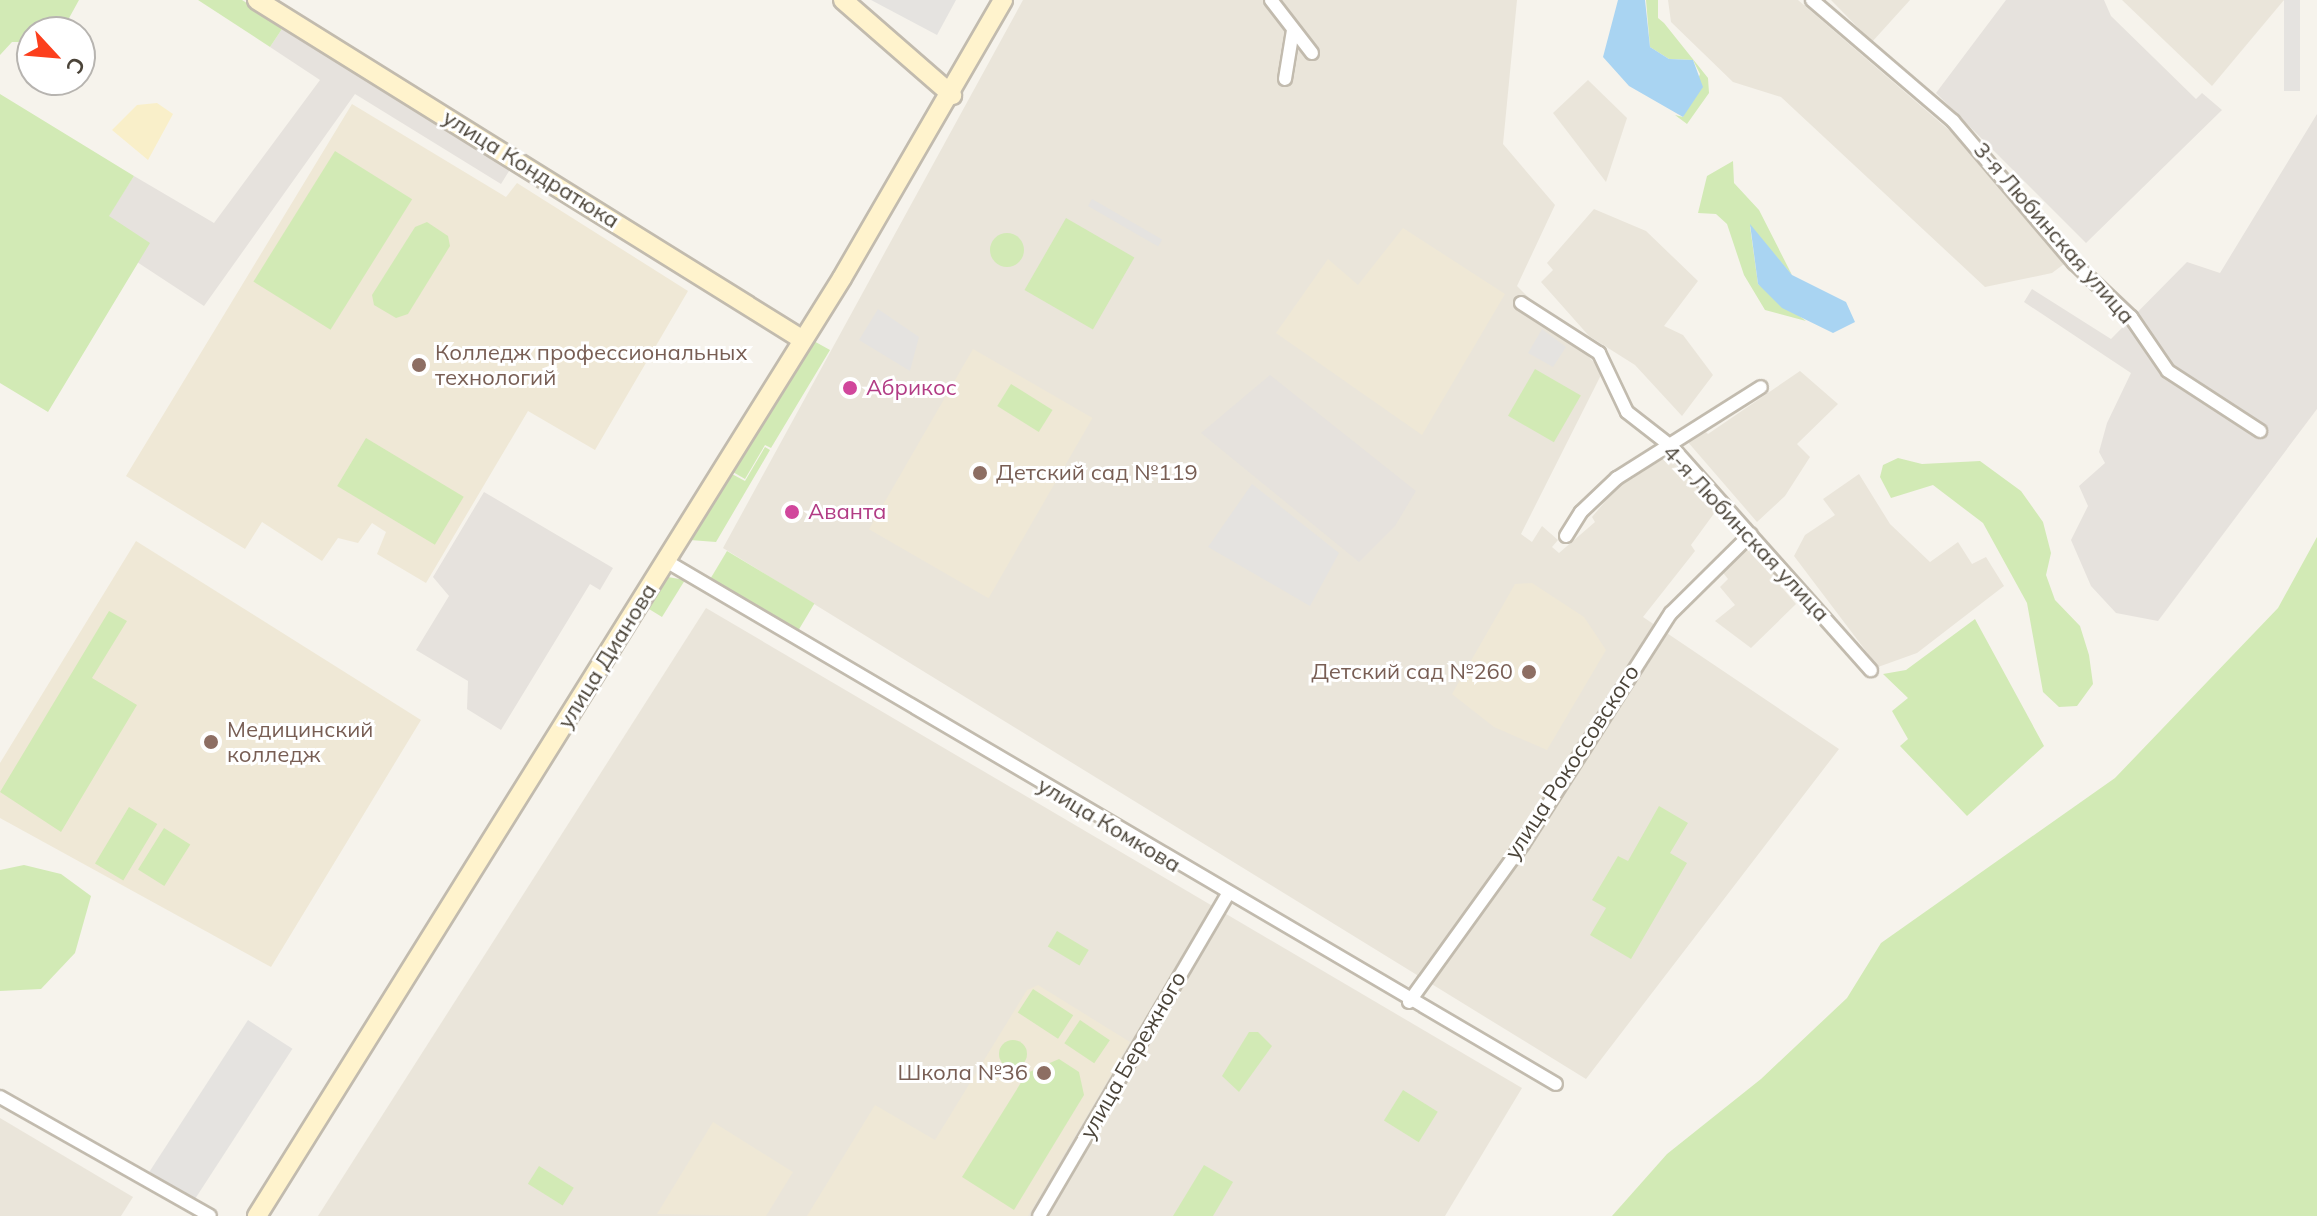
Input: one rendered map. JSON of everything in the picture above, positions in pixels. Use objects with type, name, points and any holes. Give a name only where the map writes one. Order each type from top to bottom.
[{"type":"main road","name":"улица Кондратюка","points":[[257,0],[803,340]]},
{"type":"main road","points":[[843,0],[952,95]]},
{"type":"main road","name":"улица Дианова","points":[[257,1216],[803,340],[952,95],[1003,0]]},
{"type":"street","points":[[1271,0],[1312,53]]},
{"type":"street","name":"3-я Любинская улица","points":[[1812,0],[1953,121],[2074,263],[2131,317],[2168,371],[2260,431]]},
{"type":"street","points":[[1285,79],[1293,30]]},
{"type":"street","name":"4-я Любинская улица","points":[[1521,303],[1599,353],[1627,412],[1672,447],[1871,670]]},
{"type":"street","points":[[1566,536],[1617,478],[1672,447],[1761,387]]},
{"type":"street","name":"улица Рокоссовского","points":[[1409,1002],[1523,844],[1671,613],[1751,534]]},
{"type":"street","name":"улица Комкова","points":[[666,561],[1409,1002],[1556,1084]]},
{"type":"street","name":"улица Бережного","points":[[1039,1216],[1227,895]]},
{"type":"street","points":[[0,1097],[210,1216]]},
{"type":"shaded area","points":[[871,0],[956,0],[937,35]]},
{"type":"shaded area","points":[[1023,0],[1517,0],[1503,144],[1555,205],[1517,286],[1603,371],[1521,534],[1532,542],[1542,526],[1558,540],[1552,547],[1559,553],[1595,522],[1592,517],[1619,485],[1670,455],[1718,508],[1691,545],[1695,551],[1643,617],[1839,749],[1586,1079],[723,548]]},
{"type":"shaded area","points":[[1668,0],[1798,0],[1964,143],[2072,258],[2052,273],[1985,287],[1781,97],[1733,82],[1671,22]]},
{"type":"shaded area","points":[[1831,0],[1910,0],[1872,42]]},
{"type":"shaded area","points":[[2006,0],[2104,0],[2111,16],[2196,99],[2202,93],[2222,110],[2086,243],[1936,93]]},
{"type":"shaded area","points":[[2122,0],[2284,0],[2212,86]]},
{"type":"shaded area","points":[[2284,0],[2300,0],[2300,91],[2284,91]]},
{"type":"shaded area","points":[[284,26],[511,168],[501,184],[355,94],[204,306],[137,262],[108,216],[134,176],[214,223],[320,80],[270,47]]},
{"type":"shaded area","points":[[1588,80],[1627,118],[1606,182],[1553,113]]},
{"type":"shaded area","name":"Колледж профессиональных технологий","points":[[352,104],[506,197],[517,183],[688,291],[595,450],[528,411],[426,583],[377,554],[386,532],[372,523],[358,543],[338,538],[322,561],[262,522],[245,549],[126,476]]},
{"type":"shaded area","points":[[2317,114],[2317,409],[2158,621],[2116,613],[2091,586],[2071,540],[2088,506],[2079,486],[2105,463],[2099,452],[2107,423],[2131,373],[2024,302],[2032,289],[2111,339],[2187,262],[2220,273]]},
{"type":"shaded area","points":[[1092,199],[1162,240],[1158,246],[1088,206]]},
{"type":"shaded area","points":[[1594,209],[1646,231],[1698,281],[1664,326],[1683,335],[1713,375],[1682,416],[1635,365],[1589,336],[1541,282],[1553,270],[1547,263]]},
{"type":"shaded area","points":[[1403,228],[1505,294],[1422,435],[1276,333],[1328,259],[1358,285]]},
{"type":"shaded area","points":[[878,309],[919,337],[910,371],[859,340]]},
{"type":"shaded area","points":[[1542,329],[1566,347],[1553,367],[1528,353]]},
{"type":"shaded area","name":"Детский сад №119","points":[[973,349],[1093,418],[989,598],[869,529]]},
{"type":"shaded area","points":[[1800,371],[1838,404],[1797,444],[1810,457],[1785,496],[1757,522],[1687,441],[1703,429],[1708,434]]},
{"type":"shaded area","points":[[1270,375],[1416,491],[1395,526],[1359,562],[1201,433]]},
{"type":"shaded area","points":[[1859,474],[1890,524],[1930,562],[1958,542],[1972,564],[1986,557],[2004,586],[1917,653],[1878,667],[1794,556],[1805,535],[1835,515],[1823,499]]},
{"type":"shaded area","points":[[1252,484],[1339,553],[1310,606],[1208,547]]},
{"type":"shaded area","points":[[484,492],[613,568],[600,590],[590,584],[501,730],[467,709],[468,681],[416,650],[449,596],[433,577]]},
{"type":"shaded area","points":[[1751,540],[1785,579],[1779,584],[1796,604],[1751,648],[1715,621],[1735,605],[1720,587],[1728,579],[1720,569]]},
{"type":"shaded area","name":"Медицинский колледж","points":[[136,541],[421,720],[271,967],[0,818],[0,763]]},
{"type":"shaded area","name":"Детский сад №260","points":[[1532,583],[1584,617],[1606,650],[1547,750],[1494,727],[1452,694],[1515,584]]},
{"type":"shaded area","points":[[706,608],[1522,1088],[1445,1216],[318,1216]]},
{"type":"shaded area","name":"Школа №36","points":[[1038,985],[1130,1042],[1028,1216],[807,1216],[875,1105],[935,1140],[1027,990]]},
{"type":"shaded area","points":[[248,1020],[292,1049],[194,1201],[149,1172]]},
{"type":"shaded area","points":[[0,1118],[133,1197],[121,1216],[0,1216]]},
{"type":"shaded area","points":[[713,1122],[793,1172],[766,1216],[657,1214]]},
{"type":"green space","points":[[0,0],[79,0],[70,16],[16,16],[16,42],[12,42],[0,55]]},
{"type":"green space","points":[[198,0],[242,0],[284,26],[270,47]]},
{"type":"green space","points":[[1646,0],[1658,0],[1658,18],[1664,23],[1708,78],[1709,93],[1687,124],[1675,115],[1683,117],[1700,74],[1693,60],[1669,59],[1650,47]]},
{"type":"green space","points":[[0,94],[134,176],[109,216],[150,243],[48,412],[0,383]]},
{"type":"green space","points":[[335,151],[412,199],[331,330],[253,282]]},
{"type":"green space","points":[[1733,161],[1734,183],[1759,210],[1792,275],[1750,226],[1758,284],[1806,321],[1765,310],[1744,275],[1727,224],[1716,214],[1698,213],[1707,176]]},
{"type":"green space","points":[[1066,218],[1134,258],[1093,329],[1024,290]]},
{"type":"green space","points":[[427,222],[448,236],[450,246],[408,314],[396,318],[374,305],[372,295],[415,227]]},
{"type":"green space","points":[[1007,233],[1019,238],[1024,250],[1019,262],[1007,267],[995,262],[990,250],[995,238]]},
{"type":"green space","points":[[812,340],[830,350],[771,448],[765,445],[745,479],[733,472]]},
{"type":"green space","points":[[1535,369],[1581,396],[1554,442],[1508,416]]},
{"type":"green space","points":[[1011,384],[1053,410],[1039,432],[997,406]]},
{"type":"green space","points":[[366,438],[464,497],[435,545],[337,486]]},
{"type":"green space","points":[[765,447],[770,450],[716,542],[690,540],[732,474],[745,481]]},
{"type":"green space","points":[[1898,458],[1922,464],[1980,461],[2021,491],[2043,522],[2051,553],[2046,575],[2055,600],[2080,626],[2089,655],[2093,684],[2077,706],[2059,707],[2043,692],[2027,603],[1983,523],[1933,485],[1891,498],[1880,477],[1883,465]]},
{"type":"green space","points":[[2317,537],[2317,1216],[1612,1216],[1667,1154],[1761,1079],[1847,998],[1881,943],[2115,778],[2278,608]]},
{"type":"green space","points":[[727,551],[814,604],[797,633],[709,580]]},
{"type":"green space","points":[[668,577],[685,580],[662,617],[649,609]]},
{"type":"green space","points":[[109,611],[127,621],[92,678],[137,705],[61,832],[0,792]]},
{"type":"green space","points":[[1975,619],[2044,746],[1967,816],[1900,746],[1908,739],[1892,711],[1908,698],[1883,674],[1906,670]]},
{"type":"green space","points":[[1659,806],[1688,823],[1670,853],[1687,863],[1631,959],[1590,935],[1606,908],[1592,900],[1618,856],[1628,861]]},
{"type":"green space","points":[[129,807],[157,824],[123,881],[95,864]]},
{"type":"green space","points":[[164,828],[190,844],[164,886],[138,870]]},
{"type":"green space","points":[[24,865],[61,874],[91,896],[75,953],[41,989],[0,991],[0,870]]},
{"type":"green space","points":[[1057,931],[1089,950],[1079,965],[1048,946]]},
{"type":"green space","points":[[1033,989],[1073,1015],[1058,1039],[1018,1012]]},
{"type":"green space","points":[[1080,1020],[1110,1040],[1094,1063],[1064,1043]]},
{"type":"green space","points":[[1249,1032],[1258,1032],[1272,1046],[1239,1092],[1222,1076]]},
{"type":"green space","points":[[1013,1040],[1023,1044],[1027,1054],[1023,1064],[1013,1068],[1003,1064],[999,1054],[1003,1044]]},
{"type":"green space","points":[[1059,1059],[1079,1072],[1084,1095],[1014,1210],[962,1177],[1027,1073]]},
{"type":"green space","points":[[1403,1090],[1438,1112],[1419,1142],[1384,1121]]},
{"type":"green space","points":[[1204,1165],[1233,1182],[1213,1216],[1173,1216]]},
{"type":"green space","points":[[539,1166],[574,1188],[563,1206],[528,1184]]},
{"type":"sand","points":[[157,103],[173,114],[148,160],[112,130],[137,105]]},
{"type":"water","points":[[1618,0],[1645,0],[1650,47],[1669,59],[1693,60],[1703,87],[1683,117],[1629,86],[1603,57]]},
{"type":"water","points":[[1750,224],[1792,275],[1846,302],[1855,322],[1833,333],[1782,308],[1758,284]]},
{"type":"place","name":"Колледж профессиональных технологий","points":[[419,365]]},
{"type":"place","name":"Абрикос","points":[[850,388]]},
{"type":"place","name":"Детский сад №119","points":[[980,473]]},
{"type":"place","name":"Аванта","points":[[792,512]]},
{"type":"place","name":"Детский сад №260","points":[[1529,672]]},
{"type":"place","name":"Медицинский колледж","points":[[211,742]]},
{"type":"place","name":"Школа №36","points":[[1044,1073]]}]
